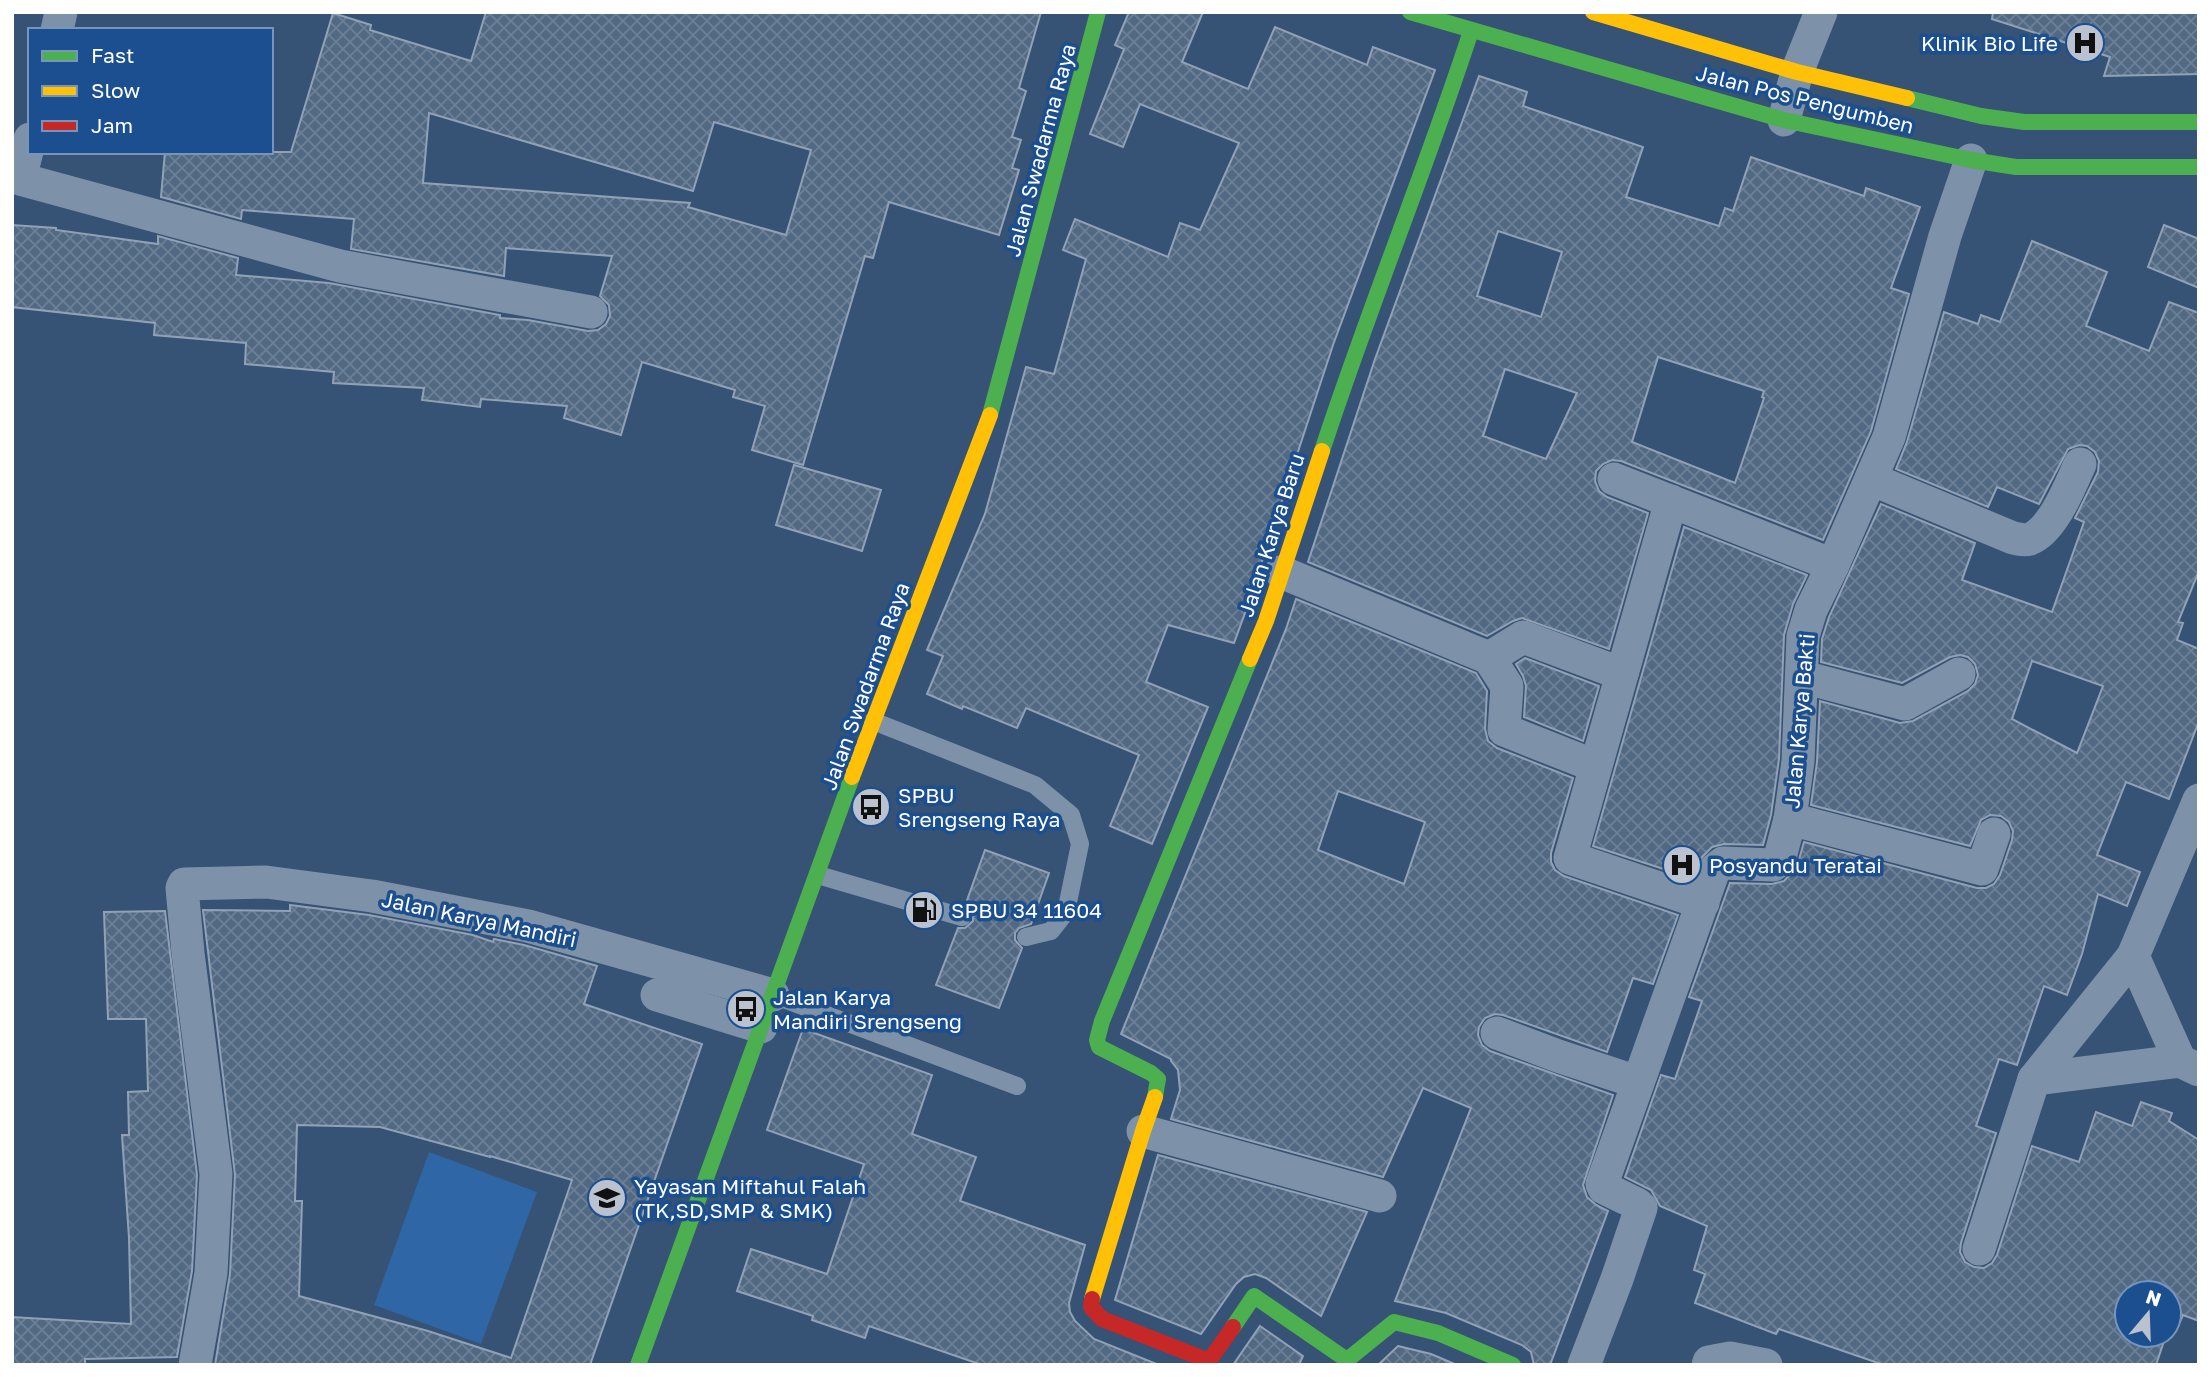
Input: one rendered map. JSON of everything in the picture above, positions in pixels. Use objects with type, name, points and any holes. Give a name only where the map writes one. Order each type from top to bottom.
[{"type":"main road","name":"Jalan Swadarma Raya","points":[[638,1365],[873,721],[994,404],[1098,12]]},
{"type":"main road","name":"Jalan Pos Pengumben","points":[[1410,12],[1784,120],[1971,160],[2016,167],[2199,167]]},
{"type":"main road","name":"Jalan Pos Pengumben","points":[[1593,12],[1797,72],[1981,116],[2024,122],[2199,122]]},
{"type":"main road","name":"Jalan Karya Baru","points":[[1143,1131],[1158,1090],[1158,1079],[1100,1047],[1097,1040],[1102,1021],[1266,621],[1354,352],[1471,31]]},
{"type":"main road","points":[[1143,1131],[1094,1291],[1091,1307],[1102,1319],[1210,1363],[1254,1296],[1347,1360],[1383,1328],[1394,1322],[1438,1333],[1513,1365]]},
{"type":"street","points":[[1784,120],[1797,72],[1821,12]]},
{"type":"street","points":[[28,145],[16,179],[340,266],[591,312]]},
{"type":"street","name":"Jalan Karya Bakti","points":[[1584,1365],[1641,1209],[1637,1204],[1602,1186],[1714,870],[1723,863],[1776,865],[1790,820],[1798,761],[1803,636],[1811,610],[1889,437],[1945,236],[1971,160]]},
{"type":"street","points":[[1871,479],[2013,538],[2026,540],[2034,537],[2055,515],[2080,464]]},
{"type":"street","points":[[1614,479],[1833,565]]},
{"type":"street","points":[[1671,501],[1570,858],[1703,903]]},
{"type":"street","points":[[1281,572],[1489,658],[1507,685],[1504,730],[1595,766]]},
{"type":"street","points":[[1489,658],[1523,637],[1622,674]]},
{"type":"street","points":[[1803,677],[1905,704],[1959,674]]},
{"type":"street","points":[[1979,1249],[2034,1079],[2133,956],[2199,800]]},
{"type":"street","points":[[1790,820],[1979,869],[1984,867],[1994,834]]},
{"type":"street","name":"Jalan Karya Mandiri","points":[[195,1365],[211,1273],[216,1174],[182,888],[184,884],[266,882],[372,896],[528,926],[773,995]]},
{"type":"street","points":[[2034,1079],[2190,1065],[2133,956]]},
{"type":"street","points":[[657,995],[761,1027]]},
{"type":"street","points":[[1497,1032],[1637,1082]]},
{"type":"street","points":[[1143,1131],[1380,1196]]},
{"type":"street","points":[[1709,1364],[1730,1358],[1766,1365]]},
{"type":"lane","points":[[873,721],[1035,785],[1071,815],[1080,844],[1066,912],[1051,931],[1026,936]]},
{"type":"lane","points":[[818,875],[962,917]]},
{"type":"lane","points":[[773,995],[1017,1086]]},
{"type":"shaded area","points":[[429,1152],[537,1192],[481,1344],[374,1305]]},
{"type":"building","points":[[486,12],[1041,12],[1019,88],[1026,91],[1012,137],[1021,140],[1012,168],[1019,170],[999,235],[889,202],[873,258],[865,256],[803,465],[752,450],[765,406],[733,397],[735,390],[642,362],[621,435],[564,418],[567,406],[481,399],[480,407],[422,400],[424,388],[333,383],[334,372],[245,364],[246,343],[154,335],[155,323],[12,307],[12,225],[56,228],[158,244],[158,236],[238,258],[236,275],[329,283],[500,315],[500,318],[528,320],[588,331],[598,330],[606,324],[610,316],[609,305],[600,296],[612,256],[506,248],[504,276],[351,249],[354,219],[242,210],[241,219],[161,197],[165,154],[291,152],[333,13],[371,25],[370,30],[471,61]],"holes":[[[429,113],[693,191],[714,122],[811,150],[786,235],[688,207],[690,203],[423,183]]]},
{"type":"building","points":[[1129,12],[1203,12],[1182,62],[1248,89],[1275,27],[1367,65],[1373,47],[1435,70],[1333,345],[1234,643],[1168,625],[1146,682],[1208,707],[1152,844],[1110,826],[1139,755],[1026,708],[1017,728],[927,694],[943,656],[927,650],[985,514],[1026,367],[1054,374],[1086,259],[1063,250],[1075,219],[1168,257],[1180,223],[1200,230],[1239,143],[1140,104],[1123,147],[1090,134],[1124,49],[1115,45]]},
{"type":"building","points":[[1993,12],[2199,12],[2199,74],[2104,76],[2110,57],[1992,19]]},
{"type":"building","points":[[1479,76],[1527,92],[1523,106],[1643,147],[1626,197],[1719,226],[1725,208],[1733,211],[1751,157],[1864,196],[1866,188],[1920,207],[1891,288],[1909,294],[1871,431],[1823,540],[1621,461],[1612,460],[1596,471],[1595,481],[1599,491],[1607,497],[1648,513],[1609,649],[1522,618],[1487,636],[1308,562],[1375,359]],"holes":[[[1498,231],[1562,252],[1541,317],[1477,296]],[[1658,357],[1764,391],[1764,398],[1735,483],[1632,442]],[[1505,369],[1577,393],[1546,459],[1483,436]]]},
{"type":"building","points":[[2164,225],[2199,239],[2199,288],[2148,267]]},
{"type":"building","points":[[2032,241],[2107,272],[2086,326],[2149,351],[2169,302],[2199,313],[2199,571],[2178,622],[2183,623],[2177,640],[2199,649],[2199,721],[2169,799],[2126,782],[2097,855],[2140,872],[2127,906],[2098,894],[2082,954],[2067,995],[2044,986],[2017,1065],[1999,1059],[1976,1126],[1996,1133],[1960,1252],[1965,1262],[1974,1267],[1984,1268],[1992,1263],[1997,1255],[2032,1146],[2079,1162],[2096,1112],[2132,1126],[2141,1102],[2172,1113],[2169,1121],[2199,1140],[2199,1321],[2183,1315],[2183,1279],[2113,1279],[2113,1349],[2161,1349],[2156,1365],[1884,1365],[1779,1329],[1776,1334],[1695,1303],[1705,1274],[1694,1270],[1707,1226],[1660,1206],[1651,1190],[1625,1177],[1661,1075],[1675,1079],[1702,1001],[1689,997],[1730,883],[1772,884],[1784,881],[1797,867],[1804,842],[1977,888],[1994,884],[2000,875],[2013,831],[2009,822],[2001,816],[1990,815],[1981,820],[1970,846],[1811,805],[1817,762],[1820,701],[1900,723],[1913,721],[1968,691],[1975,684],[1978,675],[1975,664],[1968,657],[1960,655],[1950,657],[1902,683],[1821,662],[1822,639],[1829,617],[1881,504],[1975,543],[1962,580],[2052,612],[2084,522],[2075,518],[2098,472],[2099,461],[2095,452],[2087,446],[2079,445],[2068,449],[2039,504],[1997,487],[1988,507],[1896,469],[1907,442],[1944,312],[1978,324],[1981,315],[2000,322]],"holes":[[[2032,661],[2103,686],[2077,753],[2012,719]]]},
{"type":"building","points":[[794,465],[881,490],[862,551],[776,525]]},
{"type":"building","points":[[1684,527],[1807,575],[1793,604],[1784,635],[1779,759],[1771,815],[1763,845],[1724,844],[1712,847],[1696,863],[1691,878],[1593,846]]},
{"type":"building","points":[[1296,599],[1476,673],[1487,691],[1485,729],[1488,741],[1497,748],[1573,778],[1551,853],[1555,870],[1564,876],[1678,915],[1653,984],[1633,978],[1607,1052],[1503,1015],[1495,1014],[1485,1018],[1479,1027],[1478,1035],[1482,1045],[1490,1051],[1613,1095],[1583,1185],[1587,1197],[1608,1211],[1550,1365],[1534,1365],[1531,1352],[1522,1345],[1446,1313],[1395,1301],[1471,1108],[1423,1088],[1383,1177],[1171,1119],[1180,1090],[1178,1070],[1171,1059],[1121,1034]],"holes":[[[1338,791],[1425,822],[1404,884],[1318,850]]]},
{"type":"building","points":[[1525,658],[1599,686],[1583,741],[1524,717],[1526,686],[1516,664]]},
{"type":"building","points":[[985,850],[1049,873],[1031,924],[1019,928],[1015,933],[1015,940],[1022,948],[999,1008],[936,985],[958,928],[965,928],[973,921],[973,914],[965,906]]},
{"type":"building","points":[[290,905],[369,915],[473,935],[493,942],[494,939],[524,945],[597,966],[584,1004],[702,1044],[590,1365],[215,1365],[230,1274],[235,1175],[203,910],[290,911]],"holes":[[[297,1125],[380,1127],[572,1180],[511,1358],[428,1331],[299,1296],[302,1201],[295,1201]]]},
{"type":"building","points":[[165,911],[197,1175],[192,1271],[177,1357],[85,1359],[85,1365],[12,1365],[12,1317],[131,1324],[122,1135],[129,1135],[128,1092],[148,1091],[146,1019],[108,1019],[104,912]]},
{"type":"building","points":[[803,1029],[932,1075],[912,1134],[976,1157],[960,1201],[1085,1245],[1069,1303],[1075,1321],[1094,1339],[1159,1365],[982,1365],[869,1326],[865,1338],[812,1320],[813,1316],[737,1291],[751,1249],[827,1274],[864,1164],[767,1130]]},
{"type":"building","points":[[1158,1155],[1367,1212],[1321,1316],[1266,1278],[1255,1274],[1244,1277],[1236,1284],[1201,1334],[1115,1300]]},
{"type":"building","points":[[1260,1326],[1303,1356],[1299,1365],[1233,1365]]},
{"type":"building","points":[[1398,1346],[1431,1354],[1457,1365],[1378,1365]]},
{"type":"traffic: fast","points":[[990,415],[1098,12]]},
{"type":"traffic: fast","points":[[1410,12],[1784,120],[1971,160],[2016,167],[2199,167]]},
{"type":"traffic: fast","points":[[1322,451],[1471,31]]},
{"type":"traffic: fast","points":[[1907,98],[1981,116],[2024,122],[2199,122]]},
{"type":"traffic: fast","points":[[1155,1097],[1158,1079],[1099,1047],[1097,1040],[1102,1021],[1250,659]]},
{"type":"traffic: fast","points":[[638,1365],[852,777]]},
{"type":"traffic: fast","points":[[1233,1327],[1254,1296],[1347,1360],[1394,1322],[1438,1333],[1513,1365]]},
{"type":"traffic: slow","points":[[1593,12],[1797,72],[1907,98]]},
{"type":"traffic: slow","points":[[852,777],[990,415]]},
{"type":"traffic: slow","points":[[1250,659],[1266,621],[1322,451]]},
{"type":"traffic: slow","points":[[1092,1299],[1155,1097]]},
{"type":"traffic: jam","points":[[1092,1299],[1091,1307],[1102,1319],[1209,1361],[1233,1327]]},
{"type":"place","name":"Klinik Bio Life","points":[[2085,43]]},
{"type":"place","name":"SPBU Srengseng Raya","points":[[871,807]]},
{"type":"place","name":"Posyandu Teratai","points":[[1682,865]]},
{"type":"place","name":"SPBU 34 11604","points":[[924,910]]},
{"type":"place","name":"Jalan Karya Mandiri Srengseng","points":[[746,1009]]},
{"type":"place","name":"Yayasan Miftahul Falah (TK,SD,SMP & SMK)","points":[[607,1198]]}]
